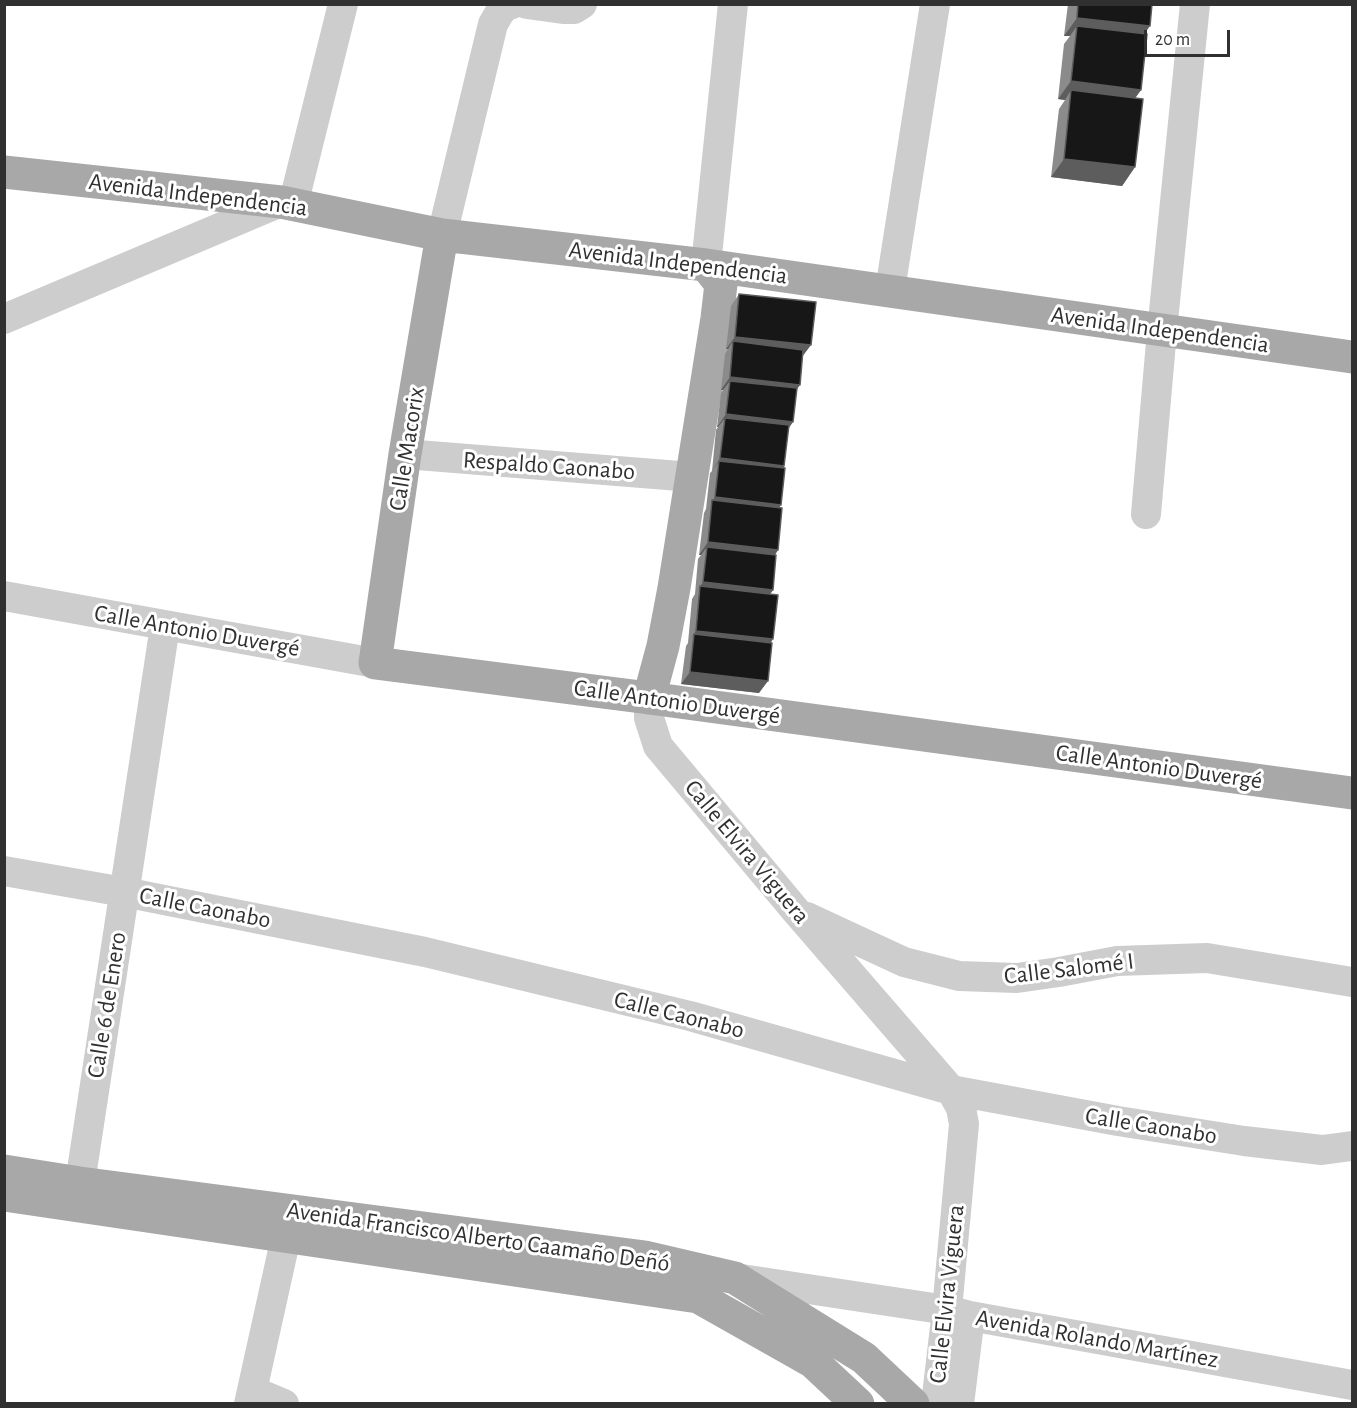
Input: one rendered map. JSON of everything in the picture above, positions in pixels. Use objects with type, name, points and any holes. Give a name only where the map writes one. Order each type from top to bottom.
[{"type":"main road","name":"Avenida Independencia","points":[[4,172],[287,203],[442,235],[706,265],[1353,357]]},
{"type":"main road","name":"Calle Macorix","points":[[375,663],[405,454],[442,235]]},
{"type":"main road","name":"Calle Elvira Viguera","points":[[649,698],[663,646],[721,288],[721,284],[706,265]]},
{"type":"main road","name":"Calle Antonio Duvergé","points":[[375,663],[1353,793]]},
{"type":"main road","name":"Avenida Francisco Alberto Caamaño Deñó","points":[[4,1171],[80,1194],[286,1237],[698,1297],[813,1362],[858,1404]]},
{"type":"main road","name":"Avenida Francisco Alberto Caamaño Deñó","points":[[4,1196],[80,1194],[645,1257],[735,1278],[864,1358],[913,1404]]},
{"type":"street","points":[[4,319],[287,203],[344,4]]},
{"type":"street","points":[[442,235],[493,24],[500,12],[512,4]]},
{"type":"street","points":[[527,4],[574,9],[582,4]]},
{"type":"street","points":[[706,265],[733,4]]},
{"type":"street","points":[[890,290],[935,4]]},
{"type":"street","points":[[1146,514],[1195,4]]},
{"type":"street","name":"Respaldo Caonabo","points":[[405,454],[692,477]]},
{"type":"street","name":"Calle Antonio Duvergé","points":[[4,596],[375,663]]},
{"type":"street","name":"Calle 6 de Enero","points":[[80,1194],[165,626]]},
{"type":"street","name":"Calle Elvira Viguera","points":[[649,698],[649,718],[658,746],[796,911],[951,1090],[961,1108],[964,1124],[958,1313],[959,1404]]},
{"type":"street","name":"Calle Caonabo","points":[[4,871],[124,892],[436,955],[690,1016],[951,1090],[1118,1121],[1244,1141],[1322,1150],[1353,1146]]},
{"type":"street","name":"Calle Salomé I","points":[[796,911],[904,962],[959,976],[1034,976],[1117,961],[1207,958],[1353,982]]},
{"type":"street","points":[[284,1404],[251,1397],[286,1237]]},
{"type":"street","name":"Avenida Rolando Martínez","points":[[735,1278],[958,1313],[1353,1385]]},
{"type":"street","name":"Calle Elvira Viguera","points":[[936,1404],[958,1313]]},
{"type":"building","points":[[1078,4],[1152,4],[1150,26],[1077,18]]},
{"type":"building","points":[[1077,26],[1147,34],[1141,90],[1071,81]]},
{"type":"building","points":[[1071,90],[1143,99],[1135,167],[1064,159]]},
{"type":"building","points":[[739,294],[816,302],[811,345],[735,337]]},
{"type":"building","points":[[733,341],[803,350],[800,385],[730,377]]},
{"type":"building","points":[[730,381],[797,388],[793,422],[726,414]]},
{"type":"building","points":[[725,418],[789,425],[784,466],[720,458]]},
{"type":"building","points":[[719,461],[785,468],[781,505],[715,497]]},
{"type":"building","points":[[712,500],[782,508],[778,550],[708,542]]},
{"type":"building","points":[[707,547],[776,555],[773,590],[703,582]]},
{"type":"building","points":[[700,586],[778,595],[773,639],[696,631]]},
{"type":"building","points":[[694,634],[772,643],[768,681],[690,672]]}]
